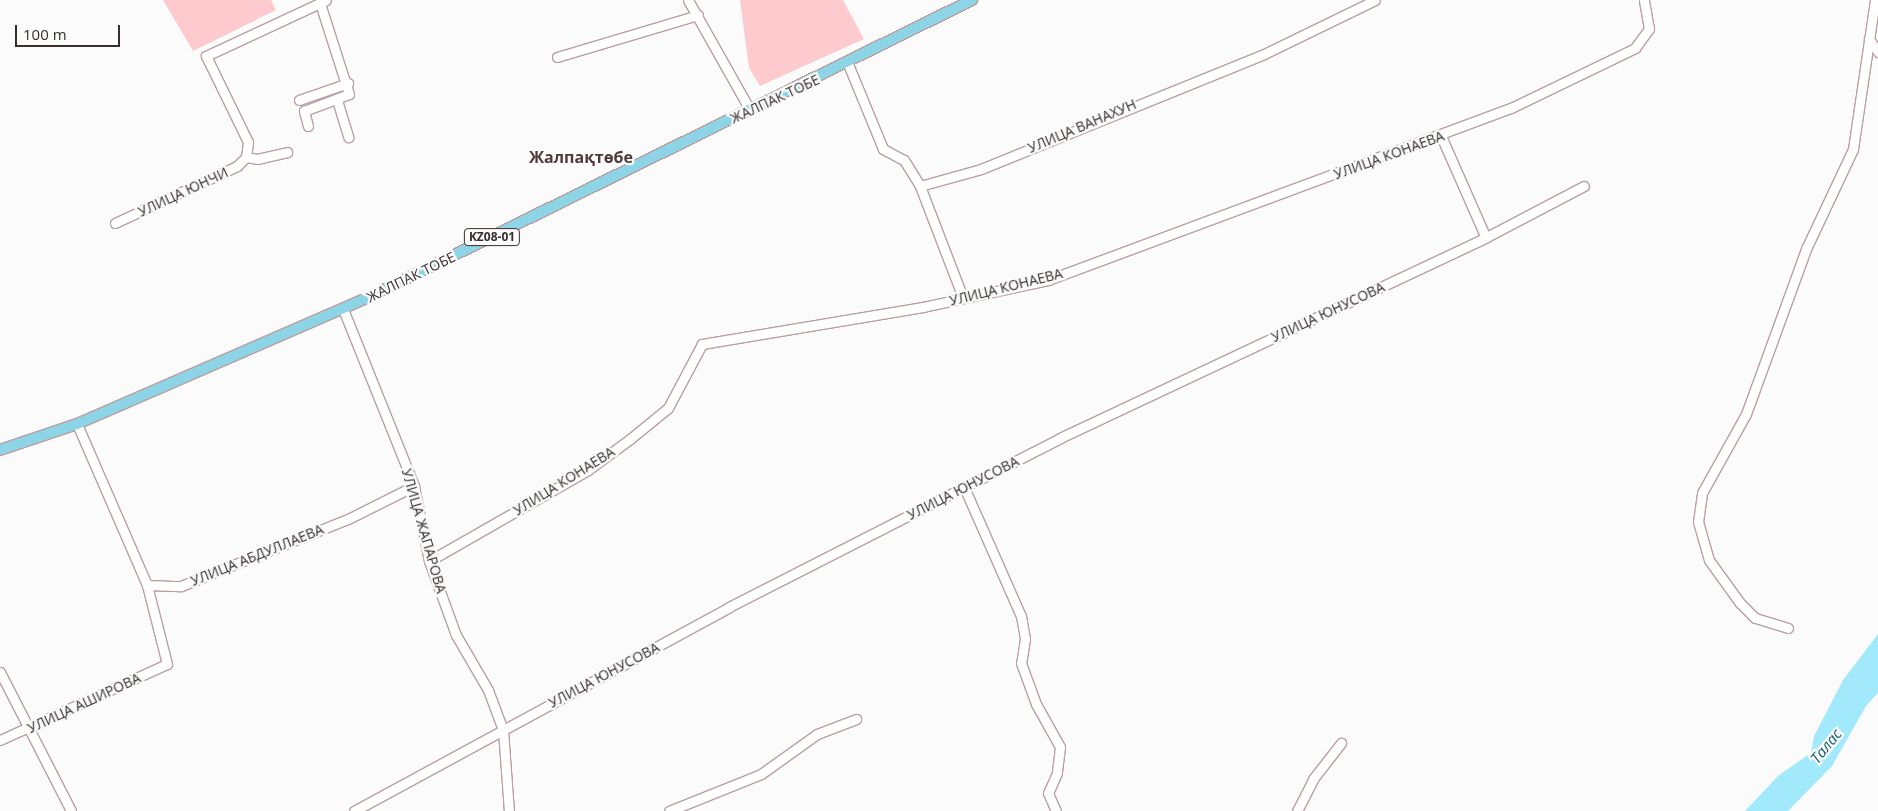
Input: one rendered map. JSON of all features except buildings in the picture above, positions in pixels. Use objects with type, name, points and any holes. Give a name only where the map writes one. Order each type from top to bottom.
[{"type":"main road","name":"ЖАЛПАК ТОБЕ","points":[[0,450],[77,424],[343,309],[848,64],[972,0]]},
{"type":"street","points":[[688,0],[750,110]]},
{"type":"street","name":"УЛИЦА ВАНАХУН","points":[[920,186],[981,169],[1264,54],[1375,0]]},
{"type":"street","name":"УЛИЦА КОНАЕВА","points":[[429,561],[588,470],[630,439],[668,408],[702,344],[963,298],[1048,280],[1441,136],[1511,108],[1634,48],[1649,29],[1644,0]]},
{"type":"street","points":[[1788,628],[1754,618],[1740,603],[1709,560],[1698,522],[1702,493],[1746,414],[1806,249],[1852,149],[1875,0]]},
{"type":"street","points":[[287,152],[257,159],[246,157],[248,142],[206,56],[323,2],[348,83],[349,94],[304,111],[308,126]]},
{"type":"street","points":[[557,57],[698,15]]},
{"type":"street","points":[[1869,39],[1878,52]]},
{"type":"street","points":[[848,64],[883,149],[904,160],[920,186],[963,298]]},
{"type":"street","points":[[299,100],[348,83]]},
{"type":"street","points":[[337,100],[348,137]]},
{"type":"street","points":[[1441,136],[1486,238]]},
{"type":"street","name":"УЛИЦА ЮНЧИ","points":[[115,223],[237,166],[246,157]]},
{"type":"street","name":"УЛИЦА ЮНУСОВА","points":[[354,811],[729,607],[964,487],[1486,238],[1584,186]]},
{"type":"street","name":"УЛИЦА ЖАПАРОВА","points":[[343,309],[414,486],[429,561],[456,635],[488,690],[502,730],[509,811]]},
{"type":"street","points":[[77,424],[147,585]]},
{"type":"street","name":"УЛИЦА АБДУЛЛАЕВА","points":[[147,585],[181,586],[348,519],[414,486]]},
{"type":"street","points":[[964,487],[1021,616],[1025,639],[1021,663],[1036,704],[1060,746],[1057,773],[1048,793],[1056,811]]},
{"type":"street","name":"УЛИЦА АШИРОВА","points":[[0,740],[167,664],[147,585]]},
{"type":"street","points":[[0,672],[71,811]]},
{"type":"street","points":[[669,811],[761,774],[817,734],[856,719]]},
{"type":"street","points":[[1297,811],[1313,779],[1341,743]]},
{"type":"shaded area","points":[[163,0],[271,0],[276,10],[193,51]]},
{"type":"shaded area","points":[[740,0],[843,0],[864,39],[760,86],[749,68]]},
{"type":"water","name":"Талас","points":[[1878,634],[1878,693],[1866,706],[1832,766],[1788,811],[1745,811],[1779,775],[1811,753],[1814,736],[1843,680]]},
{"type":"district","name":"Жалпақтөбе","points":[[581,157]]}]
